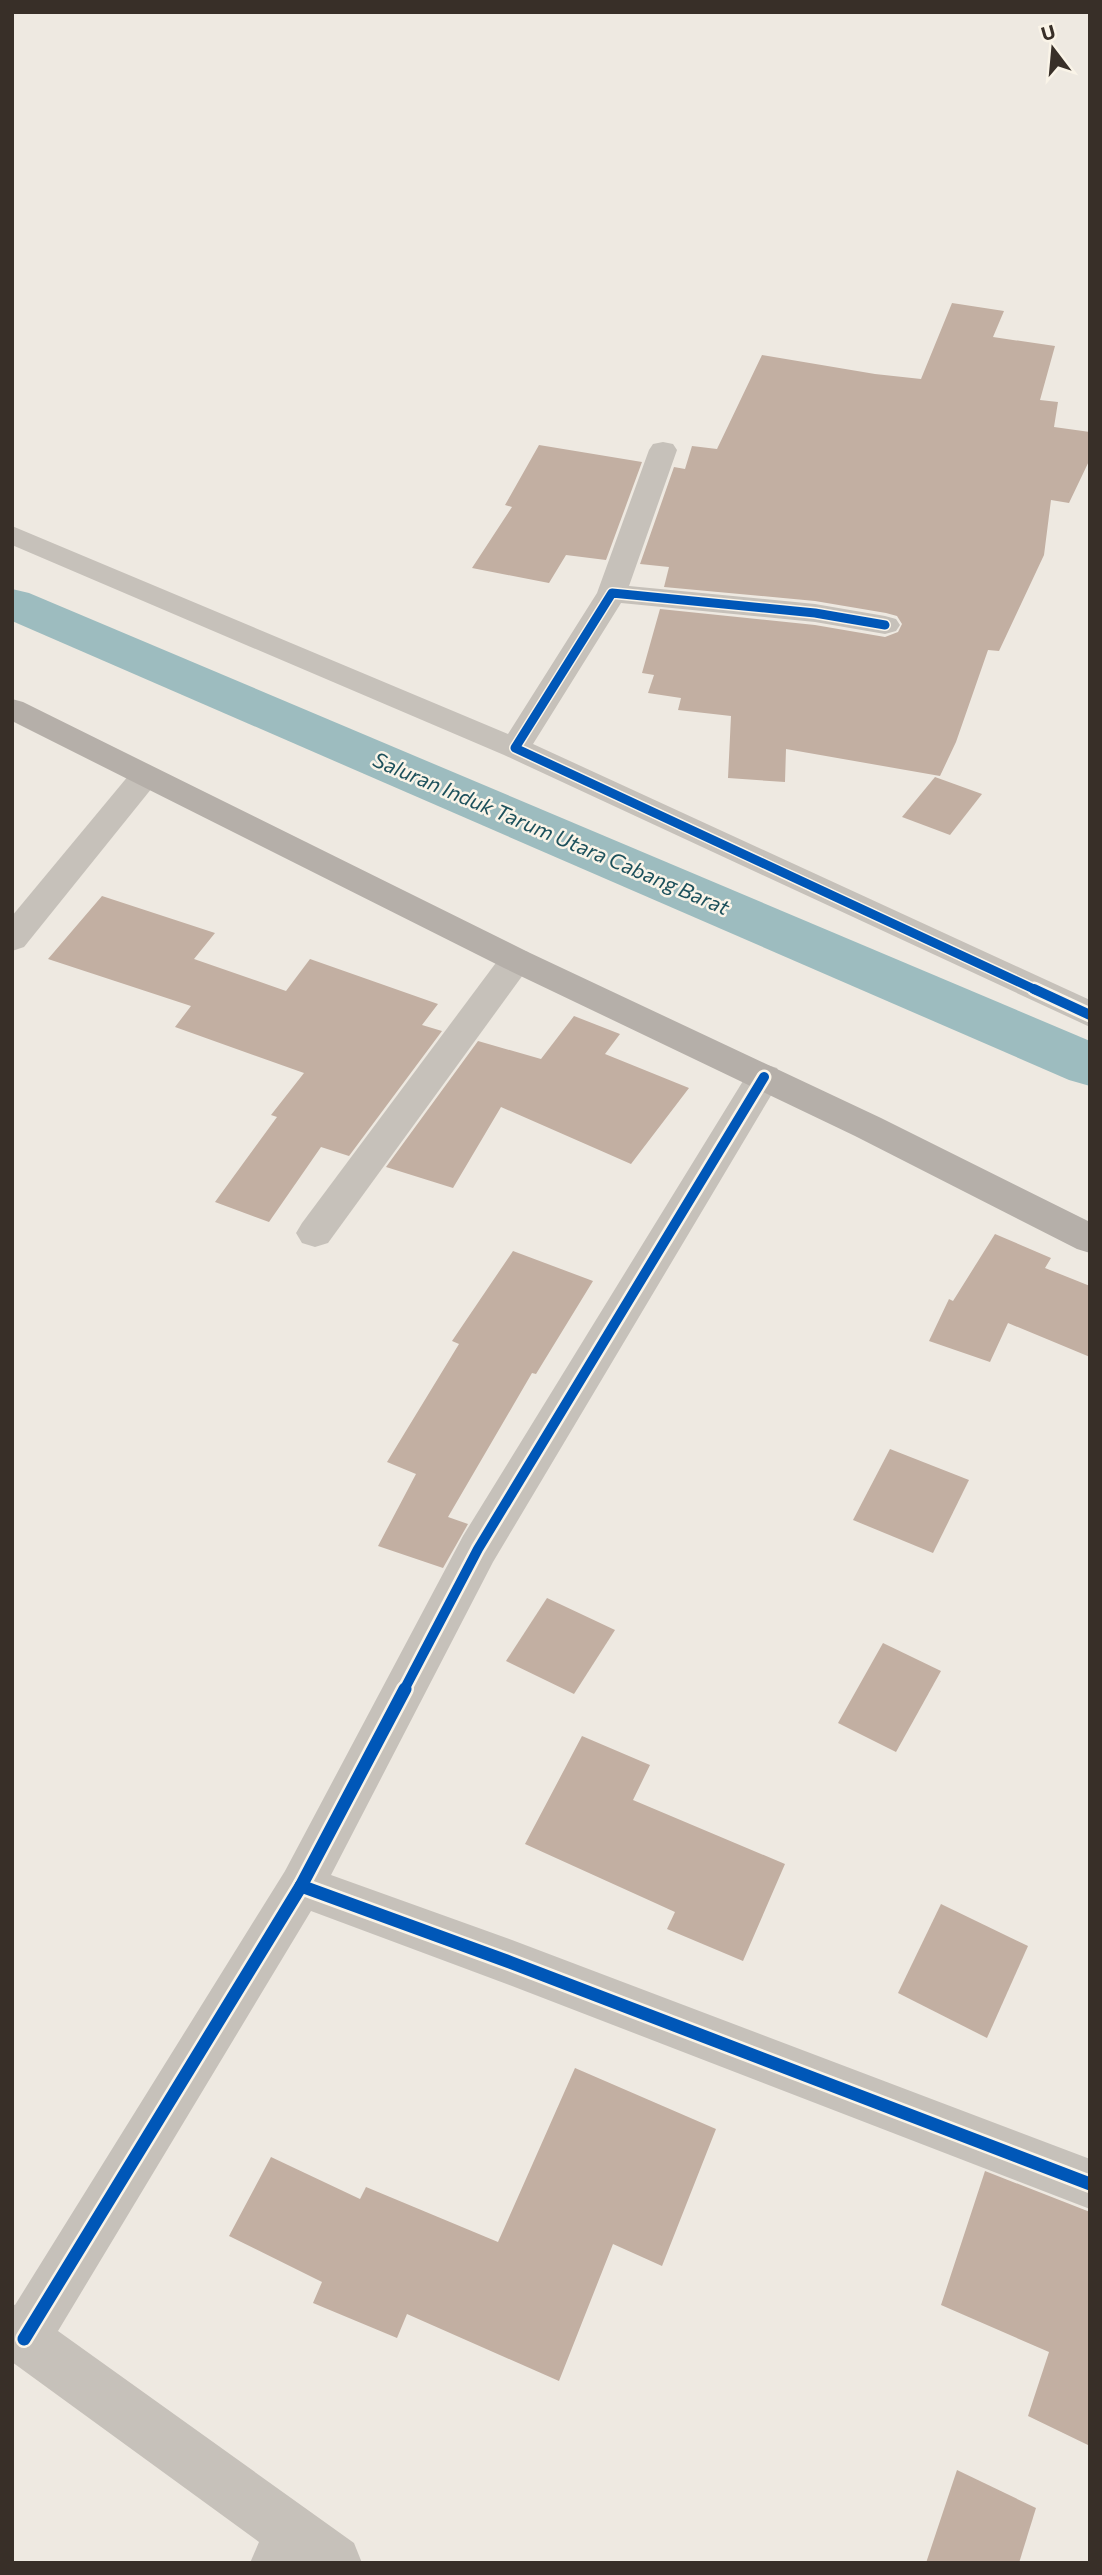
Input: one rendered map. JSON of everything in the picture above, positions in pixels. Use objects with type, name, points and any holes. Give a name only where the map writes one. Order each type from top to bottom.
[{"type":"main road","points":[[12,709],[516,960],[764,1077],[1090,1239]]},
{"type":"street","points":[[515,748],[612,593],[663,450]]},
{"type":"street","points":[[12,534],[515,748],[1090,1015]]},
{"type":"street","points":[[612,593],[815,613],[885,625]]},
{"type":"street","points":[[12,939],[145,776]]},
{"type":"street","points":[[315,1233],[516,960]]},
{"type":"street","points":[[304,2554],[18,2335],[301,1886],[478,1549],[764,1077]]},
{"type":"street","points":[[301,1886],[512,1963],[1090,2184]]},
{"type":"building","points":[[952,303],[1004,311],[993,337],[1055,346],[1040,400],[1058,402],[1054,427],[1090,432],[1090,459],[1069,503],[1051,500],[1044,555],[999,651],[988,650],[956,742],[940,776],[786,749],[785,782],[728,778],[731,716],[678,710],[681,698],[648,693],[654,675],[642,673],[660,609],[815,625],[885,637],[898,632],[902,624],[897,616],[886,613],[815,601],[664,587],[669,567],[640,564],[674,467],[685,469],[692,446],[717,449],[762,355],[921,379]]},
{"type":"building","points":[[539,445],[642,462],[606,560],[566,555],[549,583],[472,568],[512,507],[505,505]]},
{"type":"building","points":[[935,777],[982,794],[950,835],[902,817]]},
{"type":"building","points":[[102,896],[215,933],[194,959],[286,991],[310,959],[438,1004],[422,1025],[442,1031],[349,1156],[321,1147],[269,1222],[215,1202],[277,1117],[271,1115],[304,1073],[175,1027],[191,1006],[48,959]]},
{"type":"building","points":[[574,1016],[620,1034],[605,1054],[689,1088],[631,1164],[501,1107],[453,1188],[386,1167],[478,1041],[541,1059]]},
{"type":"building","points":[[995,1234],[1051,1258],[1045,1268],[1090,1286],[1090,1357],[1008,1323],[990,1362],[929,1341],[949,1299],[953,1301]]},
{"type":"building","points":[[513,1251],[593,1281],[536,1374],[532,1373],[448,1517],[468,1524],[443,1568],[378,1546],[416,1474],[387,1462],[459,1344],[452,1341]]},
{"type":"building","points":[[890,1449],[969,1480],[933,1553],[853,1520]]},
{"type":"building","points":[[547,1598],[615,1630],[574,1694],[506,1661]]},
{"type":"building","points":[[883,1643],[941,1671],[896,1752],[838,1723]]},
{"type":"building","points":[[582,1736],[650,1765],[633,1800],[785,1864],[743,1961],[667,1929],[675,1912],[525,1844]]},
{"type":"building","points":[[941,1904],[1028,1946],[987,2038],[898,1993]]},
{"type":"building","points":[[575,2068],[716,2129],[662,2266],[613,2244],[559,2381],[407,2314],[397,2338],[313,2303],[322,2282],[229,2236],[271,2157],[360,2199],[366,2187],[498,2242]]},
{"type":"building","points":[[985,2171],[1090,2212],[1090,2446],[1028,2416],[1049,2352],[941,2305]]},
{"type":"building","points":[[957,2470],[1036,2508],[1019,2563],[926,2563]]},
{"type":"waterway","name":"Saluran Induk Tarum Utara Cabang Barat","points":[[12,603],[1090,1065]]},
{"type":"cycle path","points":[[885,625],[815,613],[612,593],[515,748],[1090,1015]]},
{"type":"cycle path","points":[[24,2339],[301,1886],[478,1549],[764,1077]]},
{"type":"cycle path","points":[[301,1886],[512,1963],[1090,2184]]}]
